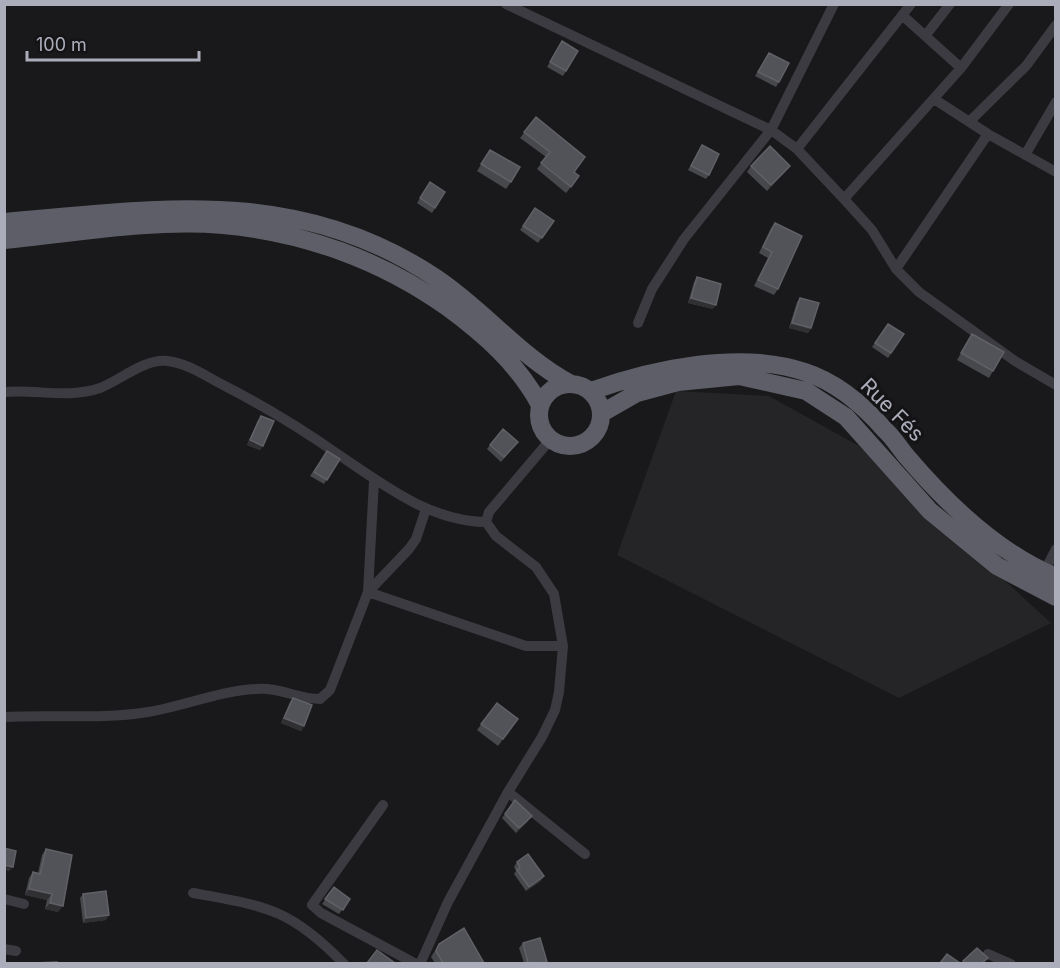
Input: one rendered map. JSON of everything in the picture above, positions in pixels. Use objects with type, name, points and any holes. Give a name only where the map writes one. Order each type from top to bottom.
[{"type":"highway","points":[[4,222],[167,209],[223,208],[279,215],[324,226],[386,250],[435,277],[480,310],[537,364],[572,384],[591,391],[599,402],[602,413],[599,427],[591,439],[578,446],[563,447],[550,441],[542,430],[538,418],[540,405],[547,394],[558,386],[572,384]]},
{"type":"highway","points":[[4,240],[167,225],[222,225],[275,232],[327,246],[378,266],[425,291],[469,323],[521,373],[540,405]]},
{"type":"highway","name":"Rue Fés","points":[[591,391],[678,368],[710,364],[772,365],[805,372],[834,385],[866,410],[951,504],[994,542],[1050,574]]},
{"type":"highway","name":"Rue Fés","points":[[602,413],[637,393],[678,382],[739,376],[806,391],[846,417],[930,511],[997,566],[1056,597]]},
{"type":"street","points":[[506,4],[771,130],[797,149],[844,199],[872,230],[896,269],[919,292],[1056,385]]},
{"type":"street","points":[[638,323],[652,289],[684,239],[771,130],[834,4]]},
{"type":"street","points":[[797,149],[911,4]]},
{"type":"street","points":[[926,35],[950,4]]},
{"type":"street","points":[[844,199],[961,68],[1009,4]]},
{"type":"street","points":[[902,15],[961,68]]},
{"type":"street","points":[[969,122],[1026,66],[1056,26]]},
{"type":"street","points":[[934,99],[988,134],[1056,172]]},
{"type":"street","points":[[1025,155],[1056,102]]},
{"type":"street","points":[[896,269],[988,134]]},
{"type":"street","points":[[4,392],[75,394],[98,388],[152,363],[165,361],[183,364],[257,404],[338,454],[374,481],[426,509],[462,520],[487,517],[550,441]]},
{"type":"street","points":[[4,717],[119,715],[149,712],[256,689],[279,689],[320,699],[330,690],[368,592],[374,481]]},
{"type":"street","points":[[368,592],[416,539],[426,509]]},
{"type":"street","points":[[383,805],[312,905],[321,913],[418,963],[448,902],[555,710],[563,646],[557,603],[543,576],[527,559],[496,536],[487,517]]},
{"type":"street","points":[[1050,574],[1056,549]]},
{"type":"street","points":[[368,592],[526,646],[563,646]]},
{"type":"street","points":[[508,792],[585,854]]},
{"type":"street","points":[[193,893],[274,910],[294,920],[322,941],[344,963]]},
{"type":"street","points":[[4,899],[24,904]]},
{"type":"street","points":[[988,954],[1011,963]]},
{"type":"shaded area","points":[[676,391],[769,396],[859,446],[1051,623],[899,698],[617,555]]},
{"type":"building","points":[[562,41],[578,51],[566,71],[550,62]]},
{"type":"building","points":[[769,53],[789,63],[779,82],[758,72]]},
{"type":"building","points":[[536,117],[585,157],[574,172],[579,176],[571,187],[541,163],[550,152],[524,132]]},
{"type":"building","points":[[702,145],[719,154],[709,175],[691,166]]},
{"type":"building","points":[[770,146],[790,166],[771,185],[751,166]]},
{"type":"building","points":[[490,150],[520,167],[511,182],[481,164]]},
{"type":"building","points":[[430,182],[445,192],[435,208],[420,198]]},
{"type":"building","points":[[535,208],[554,221],[542,238],[523,226]]},
{"type":"building","points":[[775,223],[802,236],[778,289],[758,280],[772,252],[763,247]]},
{"type":"building","points":[[697,277],[721,284],[716,305],[691,298]]},
{"type":"building","points":[[800,298],[819,303],[811,328],[792,323]]},
{"type":"building","points":[[888,324],[904,334],[891,353],[875,343]]},
{"type":"building","points":[[972,334],[1004,352],[993,371],[961,353]]},
{"type":"building","points":[[261,416],[274,421],[263,446],[250,440]]},
{"type":"building","points":[[503,429],[518,442],[504,457],[490,445]]},
{"type":"building","points":[[327,451],[340,459],[327,480],[314,472]]},
{"type":"building","points":[[293,698],[312,705],[304,726],[284,718]]},
{"type":"building","points":[[497,703],[518,719],[503,739],[481,724]]},
{"type":"building","points":[[515,800],[532,816],[519,828],[505,814]]},
{"type":"building","points":[[4,848],[16,851],[13,867],[4,865]]},
{"type":"building","points":[[46,849],[72,855],[63,906],[50,903],[52,894],[29,889],[33,872],[40,874]]},
{"type":"building","points":[[528,854],[544,876],[529,887],[517,870],[520,867],[517,862]]},
{"type":"building","points":[[334,887],[350,899],[343,910],[325,899]]},
{"type":"building","points":[[106,891],[109,915],[86,918],[83,894]]},
{"type":"building","points":[[464,928],[484,963],[443,963],[436,951],[439,944]]},
{"type":"building","points":[[540,938],[547,962],[528,963],[523,943]]},
{"type":"building","points":[[977,948],[988,958],[982,963],[965,963],[963,961]]},
{"type":"building","points":[[377,950],[395,963],[367,963]]},
{"type":"building","points":[[947,954],[960,963],[940,963]]}]
